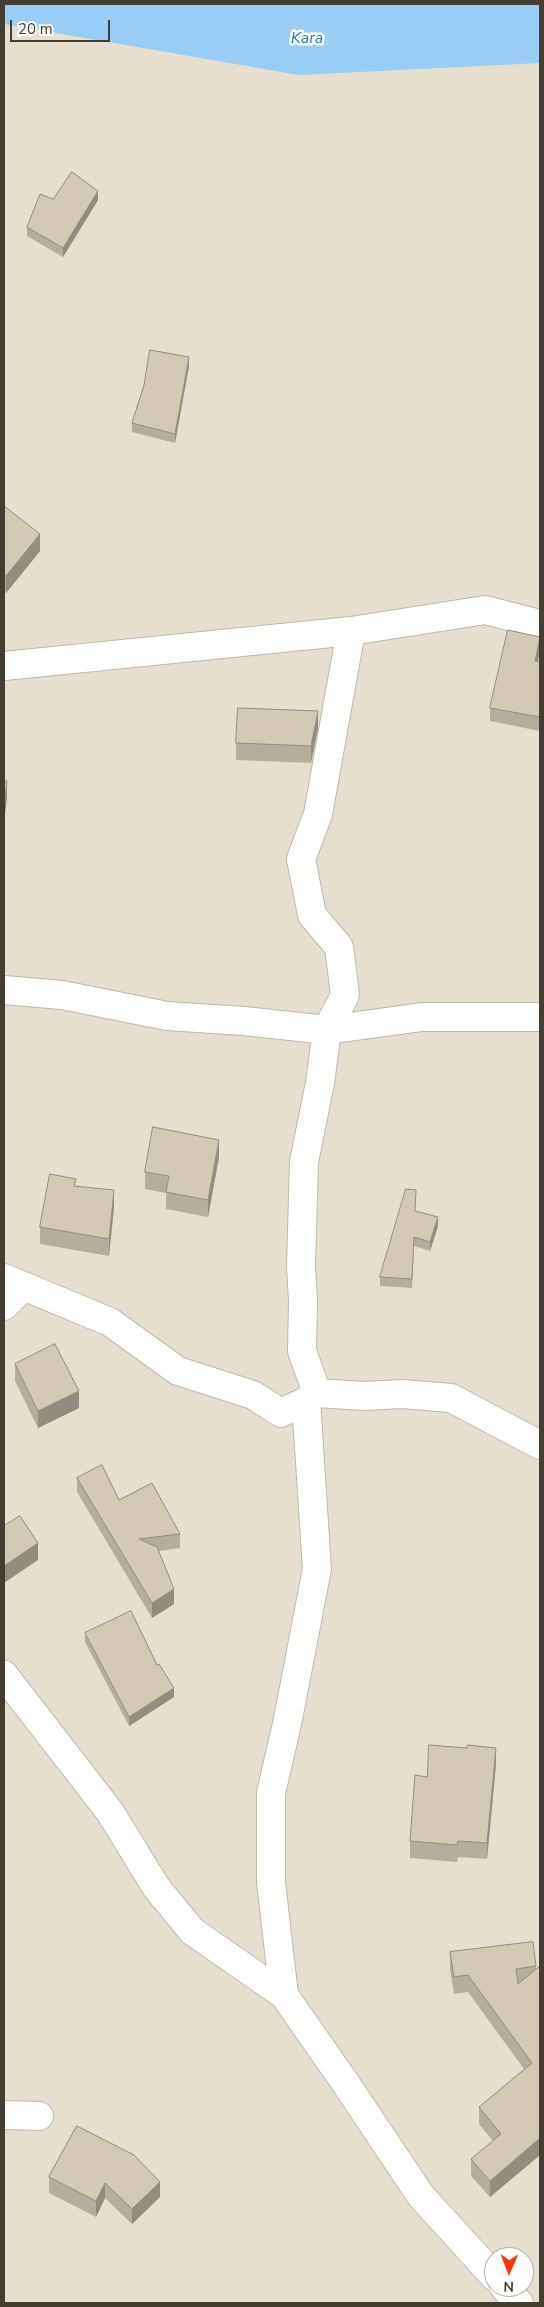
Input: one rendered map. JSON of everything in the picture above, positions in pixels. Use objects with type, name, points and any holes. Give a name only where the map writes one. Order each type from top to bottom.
[{"type":"street","points":[[4,666],[351,631],[485,610],[540,624]]},
{"type":"street","points":[[284,1995],[271,1882],[270,1792],[287,1724],[317,1569],[312,1397],[302,1351],[303,1301],[301,1266],[304,1162],[320,1083],[327,1030],[345,995],[339,947],[312,915],[301,859],[318,814],[351,631]]},
{"type":"street","points":[[4,990],[62,994],[167,1016],[244,1021],[327,1030],[422,1017],[540,1017]]},
{"type":"street","points":[[4,1306],[14,1282],[110,1322],[178,1371],[253,1394],[281,1413],[312,1397],[402,1394],[451,1398],[540,1445]]},
{"type":"street","points":[[4,1675],[110,1812],[156,1887],[192,1931],[284,1995],[342,2078],[420,2196],[484,2265]]},
{"type":"street","points":[[4,2116],[39,2116]]},
{"type":"shaded area","points":[[4,4],[540,4],[540,2303],[4,2303]]},
{"type":"water","name":"Kara","points":[[4,4],[540,4],[540,63],[299,75],[4,24]]},
{"type":"building","points":[[72,172],[98,191],[63,248],[27,227],[40,194],[53,199]]},
{"type":"building","points":[[150,350],[189,357],[175,434],[132,423],[144,385]]},
{"type":"building","points":[[4,506],[40,534],[6,576],[4,574]]},
{"type":"building","points":[[508,630],[540,637],[535,661],[540,662],[540,717],[490,708]]},
{"type":"building","points":[[238,708],[318,711],[311,746],[236,743]]},
{"type":"building","points":[[4,781],[7,781],[4,808]]},
{"type":"building","points":[[153,1127],[219,1140],[208,1200],[166,1192],[169,1176],[145,1172]]},
{"type":"building","points":[[50,1174],[76,1179],[74,1186],[114,1190],[109,1239],[40,1227]]},
{"type":"building","points":[[406,1189],[416,1190],[415,1211],[438,1217],[430,1242],[414,1237],[412,1279],[380,1277]]},
{"type":"building","points":[[55,1344],[79,1391],[38,1411],[15,1364]]},
{"type":"building","points":[[102,1465],[119,1500],[152,1483],[180,1534],[139,1539],[157,1547],[174,1589],[152,1603],[77,1478]]},
{"type":"building","points":[[20,1516],[38,1543],[4,1566],[4,1526]]},
{"type":"building","points":[[131,1611],[157,1665],[159,1664],[174,1688],[129,1717],[85,1633]]},
{"type":"building","points":[[429,1745],[467,1748],[467,1745],[496,1748],[487,1843],[458,1841],[457,1845],[410,1841],[415,1775],[427,1777]]},
{"type":"building","points":[[533,1942],[536,1966],[516,1969],[518,1984],[540,1966],[540,2138],[490,2181],[471,2159],[501,2134],[479,2107],[532,2063],[468,1975],[454,1977],[450,1952]]},
{"type":"building","points":[[77,2126],[134,2155],[160,2182],[132,2209],[105,2183],[96,2201],[49,2177]]}]
